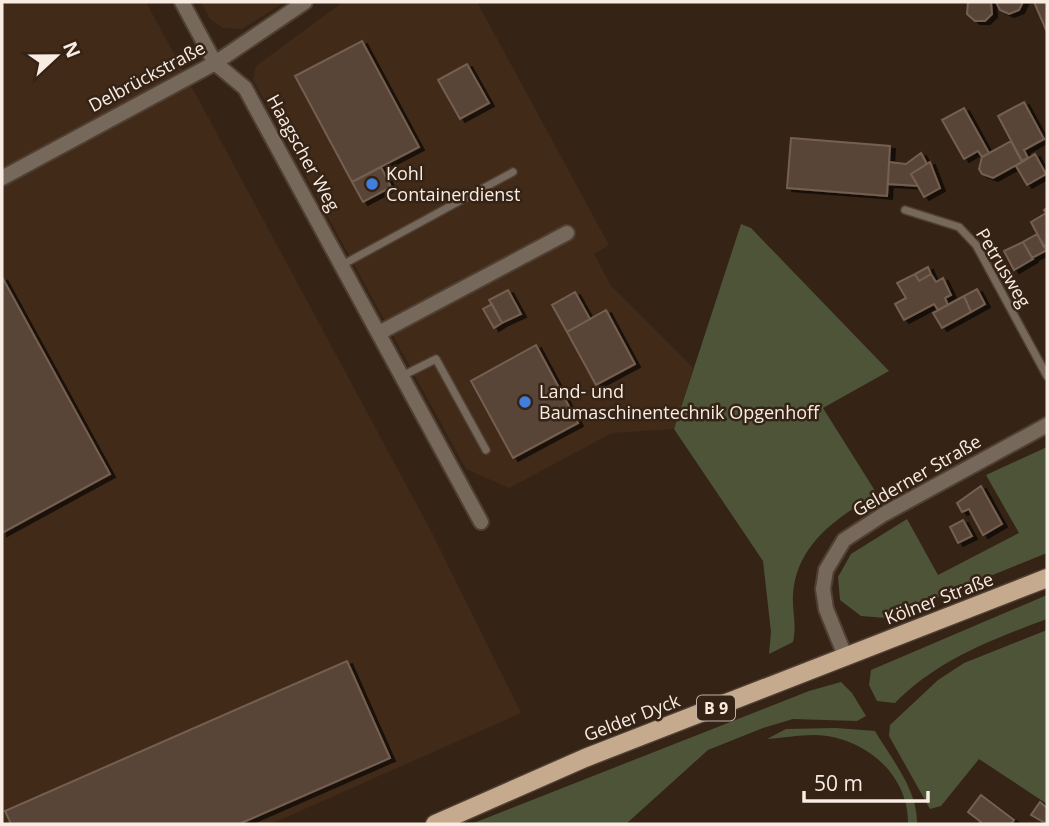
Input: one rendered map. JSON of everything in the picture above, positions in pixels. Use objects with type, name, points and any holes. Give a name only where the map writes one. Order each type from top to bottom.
[{"type":"main road","name":"Kölner Straße","points":[[846,659],[1047,579]]},
{"type":"main road","name":"Gelder Dyck","points":[[435,824],[585,758],[846,659]]},
{"type":"street","name":"Haagscher Weg","points":[[182,2],[215,63],[245,88],[481,522]]},
{"type":"street","name":"Delbrückstraße","points":[[2,178],[215,63],[305,2]]},
{"type":"street","points":[[379,333],[567,233]]},
{"type":"street","name":"Gelderner Straße","points":[[846,659],[826,608],[823,589],[826,570],[844,540],[884,514],[1047,425]]},
{"type":"lane","points":[[342,265],[513,172]]},
{"type":"lane","name":"Petrusweg","points":[[905,210],[959,227],[976,245],[1047,376]]},
{"type":"lane","points":[[402,376],[436,359],[486,450]]},
{"type":"shaded area","points":[[2,2],[146,2],[431,531],[521,713],[271,824],[2,824]]},
{"type":"shaded area","points":[[201,2],[285,2],[242,29],[223,28],[210,19]]},
{"type":"shaded area","points":[[343,2],[477,2],[609,245],[594,254],[611,286],[693,368],[674,429],[612,433],[509,488],[466,469],[253,80],[256,66]]},
{"type":"green space","points":[[741,224],[751,228],[889,371],[823,408],[877,494],[834,522],[811,546],[796,576],[793,594],[793,642],[769,654],[771,632],[763,561],[674,429]]},
{"type":"green space","points":[[1047,447],[1047,553],[886,618],[861,616],[840,600],[838,577],[851,554],[907,519],[938,575],[1019,533],[986,475]]},
{"type":"green space","points":[[1047,595],[1047,619],[985,643],[947,663],[911,688],[895,703],[877,701],[869,685],[871,670]]},
{"type":"green space","points":[[1047,630],[1047,804],[979,759],[941,806],[930,809],[889,736],[890,725],[938,680],[964,663]]},
{"type":"green space","points":[[841,682],[852,693],[866,716],[857,721],[793,719],[708,750],[626,824],[471,824],[809,691]]},
{"type":"green space","points":[[836,728],[875,731],[909,787],[917,824],[908,824],[907,808],[895,778],[873,755],[859,746],[820,735],[767,739],[786,729]]},
{"type":"building","points":[[968,2],[991,2],[992,14],[985,21],[975,21],[967,14]]},
{"type":"building","points":[[996,2],[1023,2],[1019,10],[1009,14],[1000,10]]},
{"type":"building","points":[[1034,2],[1047,2],[1047,32]]},
{"type":"building","points":[[362,41],[419,147],[352,182],[295,76]]},
{"type":"building","points":[[467,64],[489,103],[460,119],[438,80]]},
{"type":"building","points":[[1024,102],[1044,139],[1024,150],[1028,158],[1022,161],[998,116]]},
{"type":"building","points":[[964,108],[989,153],[982,157],[978,151],[964,159],[942,120]]},
{"type":"building","points":[[791,138],[890,146],[887,196],[787,188]]},
{"type":"building","points":[[1011,141],[1022,162],[993,178],[982,174],[979,169],[982,157]]},
{"type":"building","points":[[921,153],[927,164],[911,174],[918,186],[888,184],[889,162],[906,164]]},
{"type":"building","points":[[1035,154],[1046,174],[1027,185],[1016,166]]},
{"type":"building","points":[[930,162],[940,188],[924,197],[911,174]]},
{"type":"building","name":"Kohl Containerdienst","points":[[381,167],[391,187],[363,202],[352,182]]},
{"type":"building","points":[[1047,208],[1047,246],[1044,247],[1031,222],[1046,213],[1044,210]]},
{"type":"building","points":[[1037,234],[1047,250],[1032,258],[1023,242]]},
{"type":"building","points":[[1023,242],[1033,259],[1014,270],[1004,251]]},
{"type":"building","points":[[928,267],[931,274],[919,281],[915,274]]},
{"type":"building","points":[[915,274],[919,281],[931,274],[936,282],[943,278],[951,295],[945,298],[948,305],[938,310],[934,304],[904,320],[895,304],[906,298],[897,283]]},
{"type":"building","points":[[2,277],[110,474],[2,533]]},
{"type":"building","points":[[977,289],[985,304],[971,312],[964,296]]},
{"type":"building","points":[[508,290],[521,314],[502,323],[489,300]]},
{"type":"building","points":[[575,292],[590,319],[567,332],[552,305]]},
{"type":"building","points":[[964,296],[971,312],[942,328],[933,313]]},
{"type":"building","points":[[492,304],[502,323],[494,328],[483,309]]},
{"type":"building","points":[[606,310],[635,364],[596,385],[567,332]]},
{"type":"building","name":"Land- und Baumaschinentechnik Opgenhoff","points":[[536,345],[578,423],[513,458],[471,381]]},
{"type":"building","points":[[981,486],[1002,524],[983,535],[969,509],[962,512],[957,503]]},
{"type":"building","points":[[963,520],[972,536],[958,543],[950,527]]},
{"type":"building","points":[[347,661],[390,758],[239,824],[11,824],[5,811]]},
{"type":"building","points":[[981,795],[1014,820],[1011,824],[979,824],[981,822],[968,812]]},
{"type":"building","points":[[1040,802],[1047,808],[1047,824],[1031,815]]},
{"type":"place","name":"Kohl Containerdienst","points":[[372,184]]},
{"type":"place","name":"Land- und Baumaschinentechnik Opgenhoff","points":[[525,402]]}]
